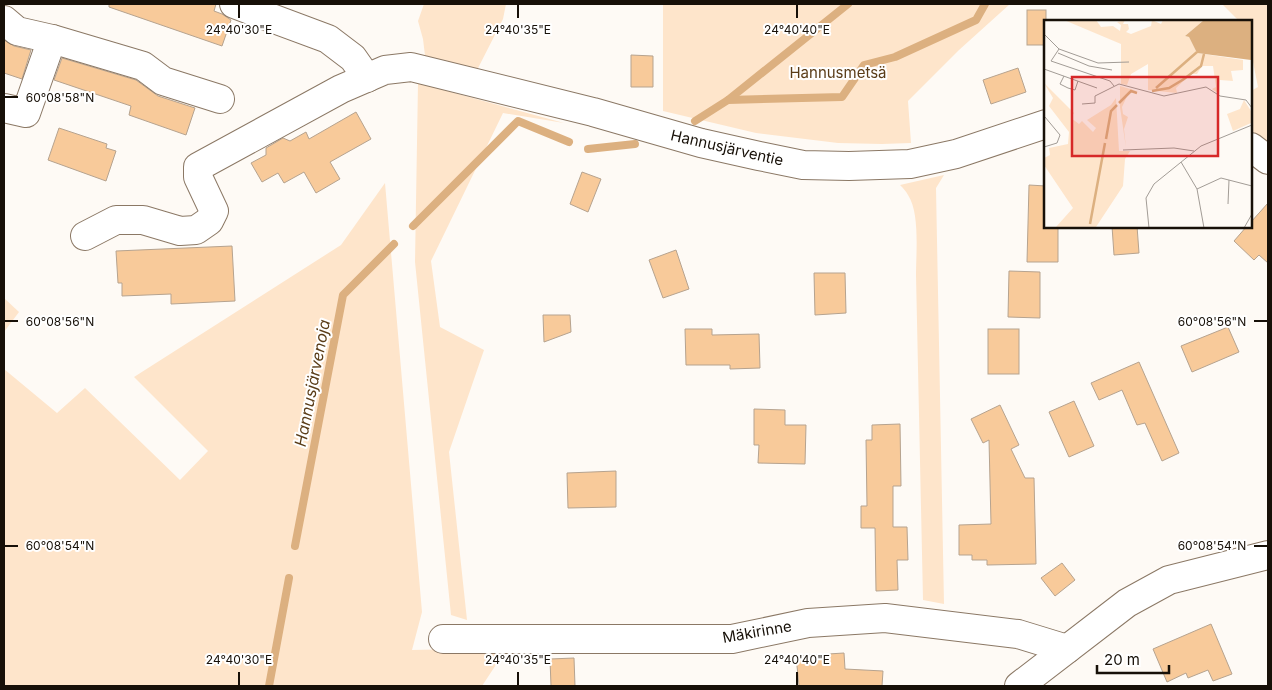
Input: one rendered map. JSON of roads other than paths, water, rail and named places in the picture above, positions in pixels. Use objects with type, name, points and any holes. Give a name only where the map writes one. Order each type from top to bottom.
[{"type":"street","points":[[85,236],[116,220],[143,220],[180,231],[196,230],[209,221],[214,211],[198,177],[198,167],[341,89],[367,78],[353,58],[328,39],[234,4]]},
{"type":"street","points":[[4,20],[17,30],[143,66],[163,80],[220,99]]},
{"type":"street","points":[[4,108],[26,113],[52,39]]},
{"type":"street","name":"Hannusjärventie","points":[[367,78],[385,70],[411,67],[592,112],[701,143],[803,165],[910,164],[956,154],[1044,125]]},
{"type":"street","points":[[1252,148],[1268,160]]},
{"type":"street","points":[[1019,686],[1127,603],[1169,580],[1268,555]]},
{"type":"street","name":"Mäkirinne","points":[[444,638],[732,639],[808,623],[885,618],[1018,634],[1067,649]]},
{"type":"waterway","points":[[728,100],[848,4]]},
{"type":"waterway","name":"Hannusjärvenoja","points":[[695,121],[728,100],[842,97],[864,65],[895,57],[976,20],[985,4]]},
{"type":"waterway","name":"Hannusjärvenoja","points":[[413,226],[518,121],[569,142]]},
{"type":"waterway","name":"Hannusjärvenoja","points":[[588,149],[635,144]]},
{"type":"waterway","name":"Hannusjärvenoja","points":[[295,546],[343,295],[394,244]]},
{"type":"waterway","name":"Hannusjärvenoja","points":[[269,686],[289,578]]},
{"type":"park label","name":"Hannusmetsä","points":[[838,73]]}]
